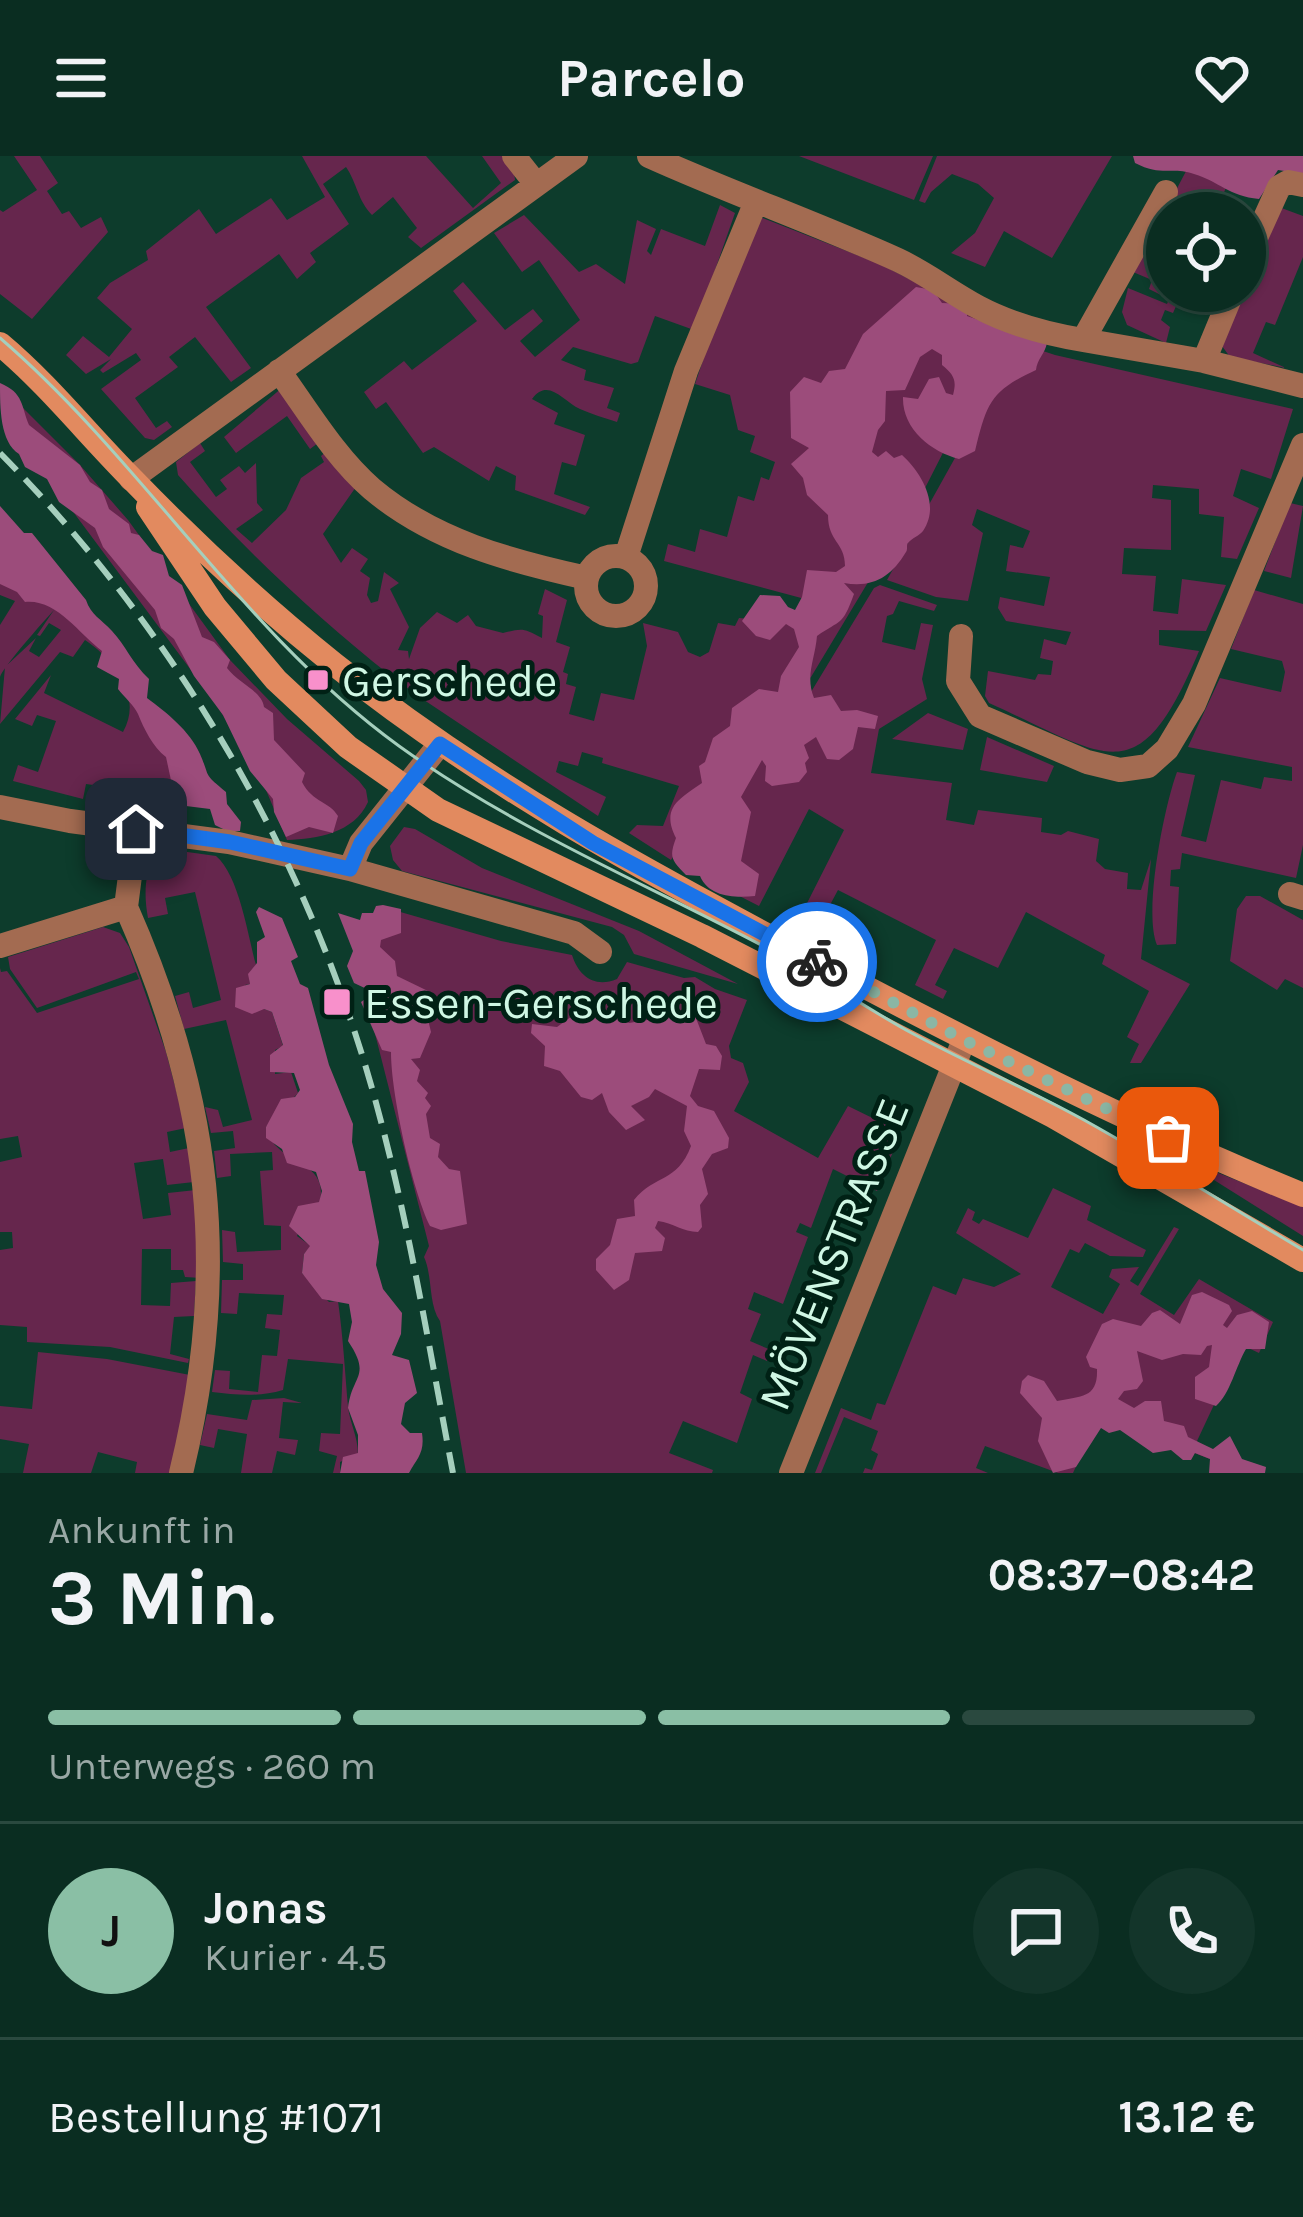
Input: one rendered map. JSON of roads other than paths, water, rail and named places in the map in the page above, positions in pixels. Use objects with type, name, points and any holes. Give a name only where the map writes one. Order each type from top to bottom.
[{"type":"main road","points":[[0,344],[54,393],[131,479],[276,616],[440,744],[593,843],[964,1040],[1303,1195]]},
{"type":"main road","points":[[131,479],[176,554],[246,647],[319,722],[405,788],[479,831],[687,929],[1099,1140],[1303,1260]]},
{"type":"street","points":[[514,156],[536,184]]},
{"type":"street","points":[[131,479],[576,156]]},
{"type":"street","points":[[650,156],[913,267],[978,307],[1018,324],[1303,386]]},
{"type":"street","points":[[1266,216],[1279,187],[1288,182],[1303,185]]},
{"type":"street","points":[[626,557],[686,371],[755,204]]},
{"type":"street","points":[[1084,340],[1146,228]]},
{"type":"street","points":[[1204,361],[1224,312]]},
{"type":"street","points":[[279,371],[341,457],[371,488],[409,515],[465,545],[587,578]]},
{"type":"street","points":[[961,636],[958,681],[980,716],[1087,762],[1120,770],[1148,766],[1167,749],[1194,704],[1303,445]]},
{"type":"street","points":[[626,557],[643,572],[643,602],[629,614],[613,617],[598,611],[588,598],[587,578],[605,558],[626,557]]},
{"type":"street","points":[[350,869],[361,843],[440,744]]},
{"type":"street","points":[[0,807],[35,816],[230,842],[350,869],[574,933],[600,952]]},
{"type":"street","points":[[136,829],[126,907],[165,1005],[192,1105],[206,1186],[207,1328],[181,1473]]},
{"type":"street","points":[[0,946],[126,907]]},
{"type":"street","name":"MÖVENSTRASSE","points":[[791,1473],[964,1040]]},
{"type":"tram line","points":[[0,338],[102,439],[291,652],[399,746],[487,803],[765,947],[906,1030],[1084,1120],[1303,1250]]},
{"type":"railway","points":[[0,453],[64,522],[179,672],[274,835],[313,921],[347,1009],[387,1145],[453,1473]]},
{"type":"place","name":"Gerschede","points":[[318,680]]},
{"type":"place","name":"Essen-Gerschede","points":[[337,1002]]}]
